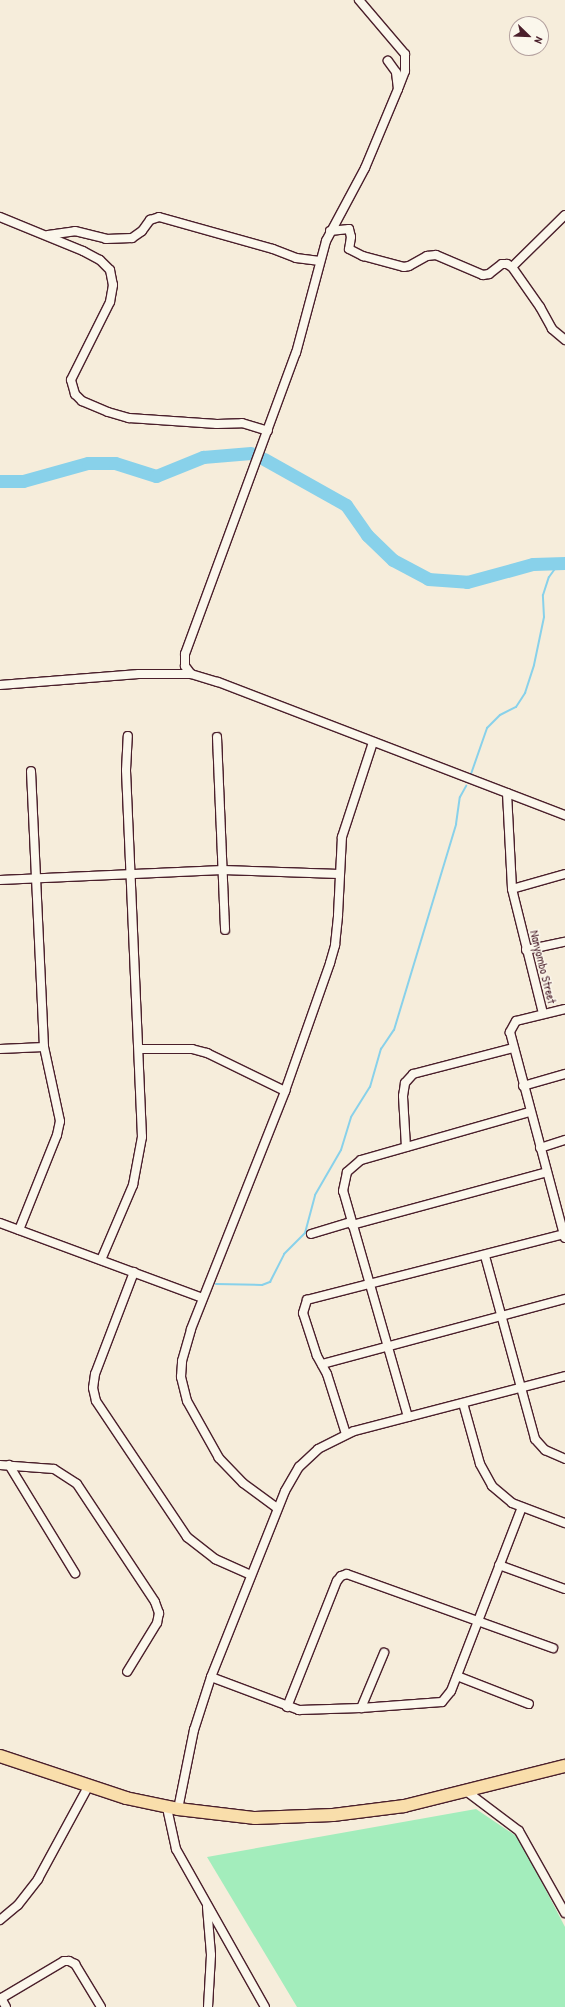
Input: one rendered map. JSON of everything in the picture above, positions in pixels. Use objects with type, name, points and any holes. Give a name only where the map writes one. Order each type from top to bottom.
[{"type":"highway","points":[[0,1756],[88,1787],[172,1809],[255,1818],[326,1816],[404,1806],[565,1766]]},
{"type":"street","points":[[190,674],[185,666],[185,654],[296,352],[320,261],[330,231],[365,168],[405,71],[405,54],[359,0]]},
{"type":"street","points":[[388,60],[396,72],[398,89]]},
{"type":"street","points":[[512,267],[565,215]]},
{"type":"street","points":[[0,217],[48,235],[100,260],[110,270],[112,278],[110,302],[73,372],[72,387],[82,401],[93,407],[129,418],[217,424],[242,423],[268,431]]},
{"type":"street","points":[[48,235],[75,231],[106,238],[125,239],[138,235],[150,220],[159,217],[273,249],[296,258],[320,261]]},
{"type":"street","points":[[330,231],[349,229],[351,237],[349,250],[363,256],[404,267],[409,266],[427,256],[436,256],[483,274],[488,274],[502,264],[512,267],[546,315],[552,329],[565,340]]},
{"type":"street","points":[[0,685],[139,674],[190,674],[218,682],[565,815]]},
{"type":"street","points":[[101,1260],[132,1185],[139,1160],[142,1137],[140,1049],[130,874],[126,770],[128,736]]},
{"type":"street","points":[[217,737],[225,930]]},
{"type":"street","points":[[277,1508],[251,1490],[227,1468],[198,1425],[187,1401],[181,1377],[182,1361],[203,1298],[285,1091],[335,945],[339,874],[344,828],[373,742]]},
{"type":"street","points":[[19,1230],[59,1128],[59,1113],[44,1047],[31,771]]},
{"type":"street","name":"Nanyombo Street","points":[[507,793],[512,890],[543,1013],[512,1024],[510,1032],[530,1112],[565,1236]]},
{"type":"street","points":[[0,880],[223,870],[339,874]]},
{"type":"street","points":[[512,890],[565,874]]},
{"type":"street","points":[[526,950],[565,942]]},
{"type":"street","points":[[543,1013],[565,1009]]},
{"type":"street","points":[[0,1049],[44,1047]]},
{"type":"street","points":[[406,1147],[403,1096],[405,1083],[412,1074],[513,1048]]},
{"type":"street","points":[[140,1049],[192,1049],[207,1052],[285,1091]]},
{"type":"street","points":[[523,1086],[565,1074]]},
{"type":"street","points":[[408,1418],[343,1191],[347,1172],[361,1160],[530,1112]]},
{"type":"street","points":[[540,1148],[565,1140]]},
{"type":"street","points":[[311,1234],[547,1172]]},
{"type":"street","points":[[0,1223],[203,1298]]},
{"type":"street","points":[[346,1434],[303,1313],[304,1303],[307,1300],[565,1236]]},
{"type":"street","points":[[485,1256],[535,1440],[545,1450],[565,1459]]},
{"type":"street","points":[[134,1272],[95,1374],[93,1388],[96,1401],[187,1537],[215,1559],[251,1575]]},
{"type":"street","points":[[322,1364],[565,1299]]},
{"type":"street","points":[[265,2007],[176,1849],[172,1809],[194,1730],[211,1677],[277,1508],[290,1479],[308,1457],[346,1434],[565,1376]]},
{"type":"street","points":[[462,1403],[480,1464],[487,1479],[501,1495],[522,1507],[565,1523]]},
{"type":"street","points":[[0,1465],[54,1469],[77,1484],[155,1602],[159,1613],[157,1624],[127,1672]]},
{"type":"street","points":[[9,1466],[75,1573]]},
{"type":"street","points":[[211,1677],[287,1707],[299,1710],[361,1708],[442,1702],[451,1690],[457,1676],[522,1507]]},
{"type":"street","points":[[499,1565],[565,1589]]},
{"type":"street","points":[[287,1707],[341,1576],[353,1574],[553,1648]]},
{"type":"street","points":[[361,1708],[384,1653]]},
{"type":"street","points":[[457,1676],[529,1704]]},
{"type":"street","points":[[0,1920],[18,1905],[38,1879],[88,1787]]},
{"type":"street","points":[[466,1791],[519,1831],[565,1913]]},
{"type":"street","points":[[207,1904],[211,1955],[208,2007]]},
{"type":"street","points":[[6,2007],[0,1999],[64,1961],[69,1961],[75,1964],[101,2007]]},
{"type":"green space","points":[[476,1809],[519,1838],[565,1927],[565,2007],[297,2007],[207,1857]]},
{"type":"waterway","points":[[0,481],[23,481],[88,463],[115,463],[156,476],[203,457],[251,453]]},
{"type":"waterway","points":[[264,459],[346,505],[367,535],[393,560],[428,579],[467,582],[533,564],[565,563]]},
{"type":"waterway","points":[[471,774],[487,728],[500,715],[516,707],[525,693],[534,665],[544,617],[543,595],[549,577],[559,563]]},
{"type":"waterway","points":[[216,1284],[262,1285],[270,1282],[284,1254],[305,1233],[315,1195],[341,1150],[351,1117],[370,1087],[381,1049],[394,1030],[456,824],[460,797],[466,786]]}]
